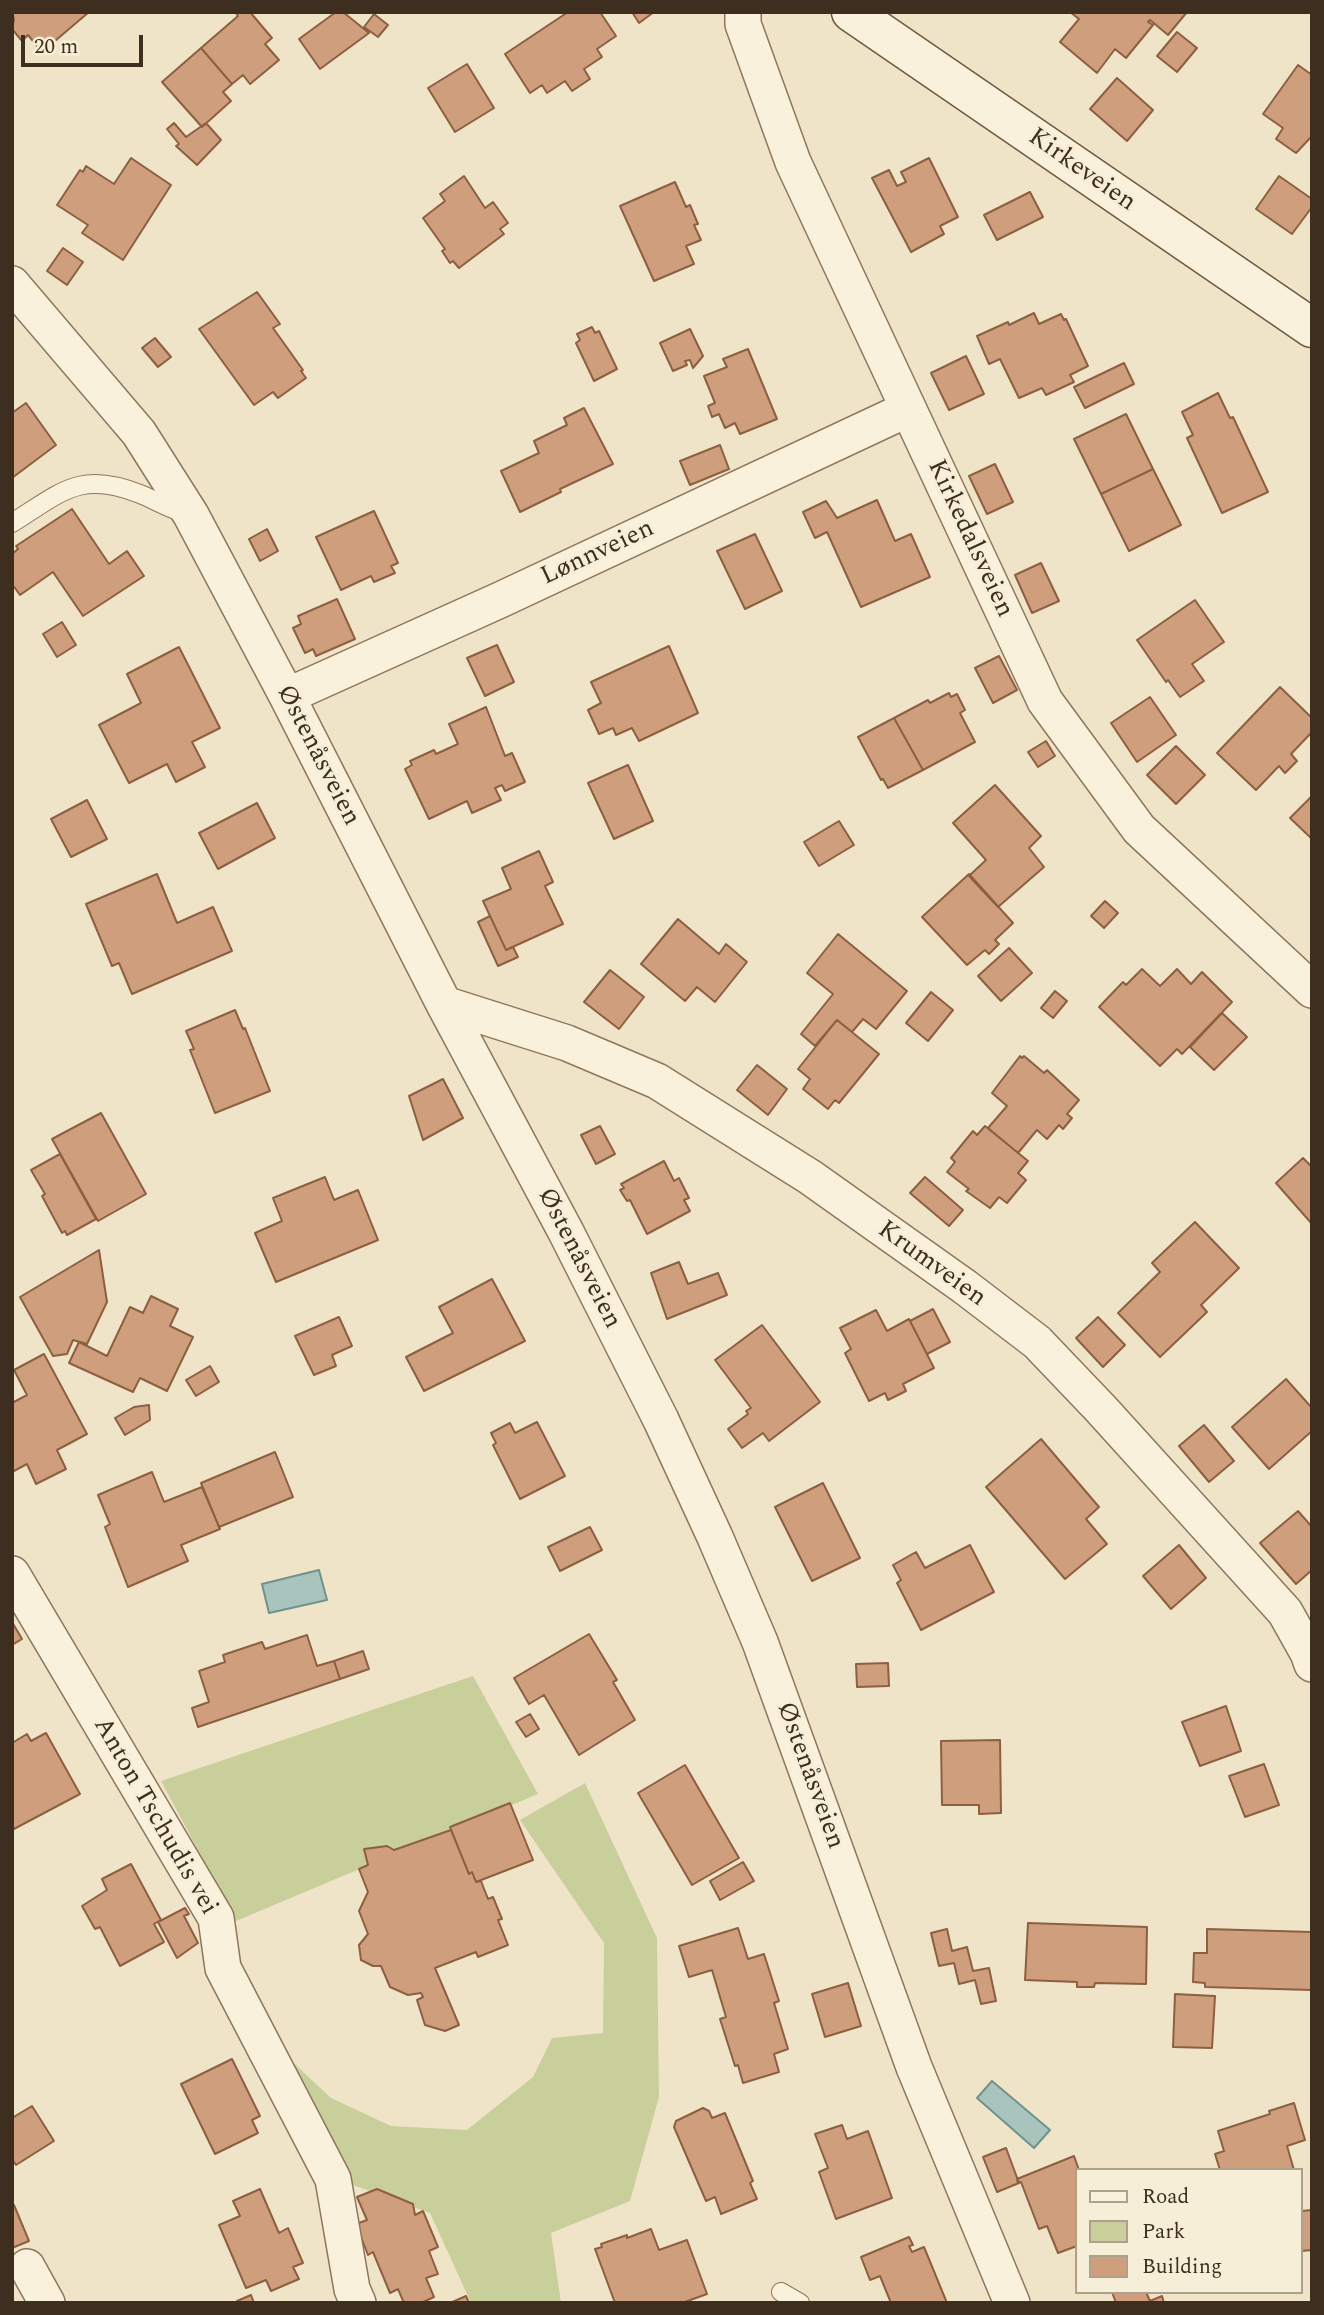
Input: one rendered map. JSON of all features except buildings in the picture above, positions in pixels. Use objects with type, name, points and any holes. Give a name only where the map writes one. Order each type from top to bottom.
[{"type":"main road","name":"Kirkeveien","points":[[851,12],[1312,328]]},
{"type":"street","name":"Kirkedalsveien","points":[[743,12],[743,24],[793,162],[1045,701],[1139,829],[1312,990]]},
{"type":"street","name":"Østenåsveien","points":[[12,284],[139,433],[191,515],[444,1004],[566,1232],[661,1420],[715,1537],[778,1690],[914,2067],[1012,2303]]},
{"type":"street","name":"Lønnveien","points":[[287,696],[500,600],[908,409]]},
{"type":"street","name":"Krumveien","points":[[444,1004],[567,1043],[657,1081],[810,1177],[1027,1334],[1101,1409],[1285,1612],[1312,1664]]},
{"type":"street","name":"Anton Tschudis vei","points":[[12,1574],[215,1918],[223,1968],[333,2179],[352,2289],[358,2303]]},
{"type":"street","points":[[27,2267],[47,2303]]},
{"type":"lane","points":[[12,523],[69,487],[87,482],[110,484],[191,515]]},
{"type":"lane","points":[[781,2292],[800,2303]]},
{"type":"green space","points":[[473,1676],[538,1794],[236,1921],[161,1781]]},
{"type":"green space","points":[[585,1783],[657,1938],[659,2097],[630,2201],[551,2233],[561,2303],[471,2303],[430,2213],[331,2177],[269,2040],[331,2098],[391,2126],[467,2130],[533,2077],[552,2038],[603,2033],[604,1943],[520,1820]]},
{"type":"water","points":[[319,1570],[327,1600],[269,1613],[262,1584]]},
{"type":"water","points":[[992,2081],[1050,2130],[1034,2148],[977,2098]]}]
